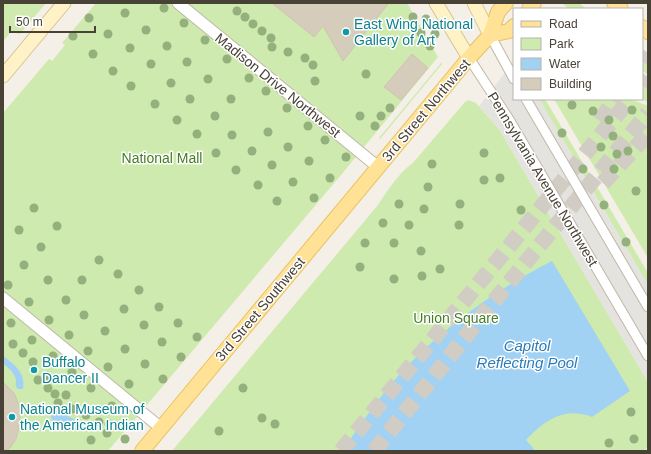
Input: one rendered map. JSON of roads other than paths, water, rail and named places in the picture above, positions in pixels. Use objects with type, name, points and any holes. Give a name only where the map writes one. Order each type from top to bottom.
[{"type":"main road","points":[[3,76],[64,3]]},
{"type":"main road","name":"Pennsylvania Avenue Northwest","points":[[436,3],[469,58]]},
{"type":"main road","name":"Pennsylvania Avenue Northwest","points":[[474,3],[490,35]]},
{"type":"main road","name":"3rd Street Northwest","points":[[378,167],[490,35],[498,12],[506,3]]},
{"type":"main road","points":[[490,35],[509,31],[513,27]]},
{"type":"main road","name":"3rd Street Southwest","points":[[142,451],[378,167]]},
{"type":"street","name":"Madison Drive Northwest","points":[[178,3],[378,167]]},
{"type":"street","name":"Pennsylvania Avenue Northwest","points":[[490,35],[513,77]]},
{"type":"street","name":"Pennsylvania Avenue Northwest","points":[[469,58],[510,121],[648,356]]},
{"type":"street","name":"Pennsylvania Avenue Northwest","points":[[527,100],[648,307]]},
{"type":"street","points":[[3,298],[161,428]]},
{"type":"water","name":"Capitol Reflecting Pool","points":[[552,261],[630,391],[592,417],[572,413],[564,414],[547,421],[526,440],[534,449],[533,451],[342,451],[391,384],[425,349],[476,307],[532,271]]},
{"type":"water","points":[[3,356],[15,366],[21,374],[23,378],[23,389],[18,389],[16,387],[14,375],[3,364]]},
{"type":"water","points":[[57,410],[61,410],[69,417],[77,420],[81,426],[73,431],[66,430],[59,424],[56,425],[53,423],[51,417]]},
{"type":"tunnel","points":[[643,60],[648,53]]},
{"type":"tunnel","points":[[643,84],[648,77]]},
{"type":"tunnel","points":[[600,121],[614,100]]},
{"type":"tunnel","points":[[341,451],[629,100]]},
{"type":"tunnel","points":[[374,451],[648,113]]},
{"type":"tunnel","points":[[603,183],[648,134]]},
{"type":"place","name":"East Wing National Gallery of Art","points":[[346,32]]},
{"type":"place","name":"Buffalo Dancer II","points":[[34,370]]},
{"type":"place","name":"National Museum of the American Indian","points":[[12,417]]},
{"type":"park label","name":"National Mall","points":[[162,158]]},
{"type":"park label","name":"Union Square","points":[[456,318]]}]
